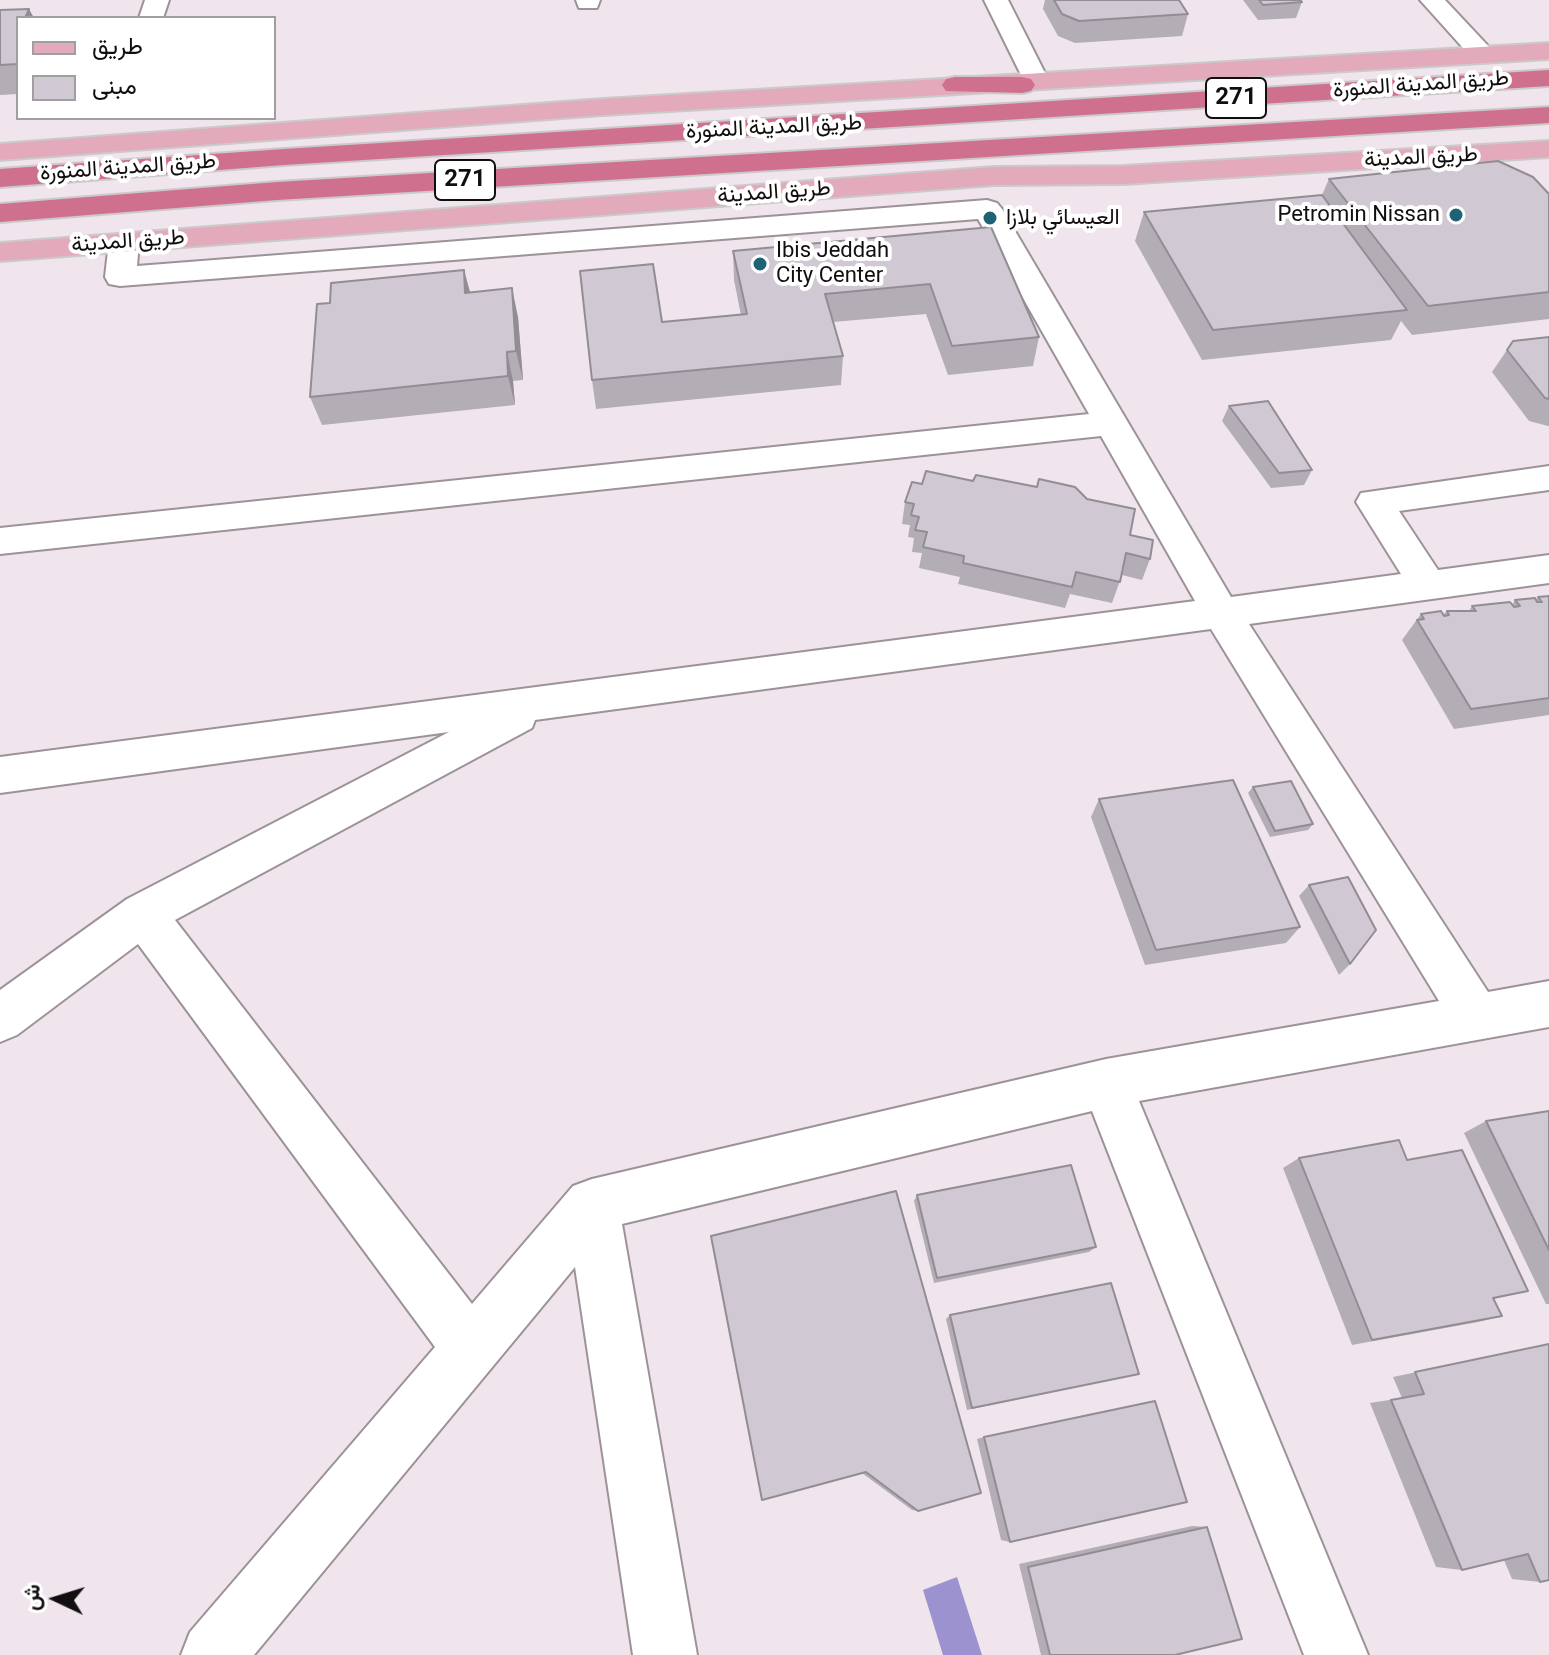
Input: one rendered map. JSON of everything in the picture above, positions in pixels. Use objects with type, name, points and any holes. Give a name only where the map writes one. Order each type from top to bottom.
[{"type":"highway","name":"طريق المدينة المنورة","points":[[0,178],[284,157],[1549,78]]},
{"type":"highway","points":[[955,85],[1437,83]]},
{"type":"highway","name":"طريق المدينة المنورة","points":[[0,213],[277,191],[1549,115]]},
{"type":"highway","points":[[994,176],[1549,124]]},
{"type":"main road","points":[[0,152],[587,108],[1035,79],[1549,51]]},
{"type":"main road","name":"طريق المدينة","points":[[0,252],[994,176],[1124,175],[1549,149]]},
{"type":"street","points":[[996,0],[1035,79]]},
{"type":"street","points":[[1432,0],[1482,54]]},
{"type":"street","points":[[124,242],[120,277],[987,209],[1220,611],[1476,1017]]},
{"type":"street","points":[[0,541],[1111,423]]},
{"type":"street","points":[[1428,585],[1374,502],[1549,478]]},
{"type":"street","points":[[0,775],[1549,569]]},
{"type":"street","points":[[0,1019],[143,914],[544,702]]},
{"type":"street","points":[[143,914],[471,1349]]},
{"type":"street","points":[[213,1655],[592,1205],[1106,1083],[1549,1004]]},
{"type":"street","points":[[1106,1083],[1336,1655]]},
{"type":"street","points":[[592,1205],[665,1655]]},
{"type":"shaded area","points":[[957,1577],[982,1655],[943,1655],[923,1590]]},
{"type":"building","points":[[1054,0],[1179,0],[1188,14],[1079,21],[1062,14]]},
{"type":"building","points":[[1259,0],[1300,0],[1302,2],[1263,5]]},
{"type":"building","points":[[29,9],[26,16],[16,16],[16,64],[0,65],[0,10]]},
{"type":"building","points":[[1498,161],[1533,177],[1549,194],[1549,292],[1428,306],[1329,179]]},
{"type":"building","points":[[1322,195],[1407,310],[1213,330],[1144,212]]},
{"type":"building","points":[[991,227],[1039,337],[952,346],[930,284],[825,294],[843,356],[592,380],[580,271],[653,264],[662,322],[747,314],[733,251]]},
{"type":"building","points":[[464,270],[465,293],[512,288],[516,351],[507,352],[508,376],[310,397],[317,304],[330,303],[331,283]]},
{"type":"building","points":[[1549,337],[1549,399],[1507,350],[1513,341]]},
{"type":"building","points":[[1268,401],[1312,470],[1279,473],[1229,406]]},
{"type":"building","points":[[926,471],[973,481],[976,475],[1037,487],[1039,479],[1075,487],[1087,499],[1135,509],[1130,535],[1153,540],[1150,559],[1126,553],[1120,582],[1076,572],[1072,587],[963,563],[964,556],[923,547],[927,532],[915,530],[919,517],[911,515],[914,504],[905,502],[912,482],[922,484]]},
{"type":"building","points":[[1549,596],[1549,698],[1471,709],[1417,620],[1424,619],[1421,614],[1441,611],[1444,616],[1449,615],[1447,611],[1476,611],[1472,606],[1510,602],[1514,607],[1520,606],[1515,600],[1535,598],[1537,602],[1542,602],[1538,597]]},
{"type":"building","points":[[1233,780],[1300,927],[1156,950],[1099,799]]},
{"type":"building","points":[[1291,781],[1313,824],[1275,831],[1253,787]]},
{"type":"building","points":[[1348,877],[1376,930],[1350,964],[1309,885]]},
{"type":"building","points":[[1549,1111],[1549,1250],[1486,1121]]},
{"type":"building","points":[[1399,1140],[1407,1160],[1462,1150],[1528,1291],[1493,1298],[1502,1316],[1372,1340],[1299,1158]]},
{"type":"building","points":[[1071,1165],[1096,1247],[937,1278],[917,1195]]},
{"type":"building","points":[[896,1191],[981,1493],[918,1511],[866,1472],[762,1500],[711,1236]]},
{"type":"building","points":[[1111,1283],[1139,1374],[972,1408],[950,1315]]},
{"type":"building","points":[[1549,1344],[1549,1580],[1540,1582],[1528,1554],[1462,1570],[1391,1400],[1424,1394],[1415,1372]]},
{"type":"building","points":[[1155,1401],[1187,1502],[1010,1542],[984,1437]]},
{"type":"building","points":[[1207,1527],[1242,1639],[1175,1655],[1050,1655],[1028,1567]]},
{"type":"place","name":"Petromin Nissan","points":[[1456,215]]},
{"type":"place","name":"العيسائي بلازا","points":[[990,218]]},
{"type":"place","name":"Ibis Jeddah City Center","points":[[760,264]]}]
